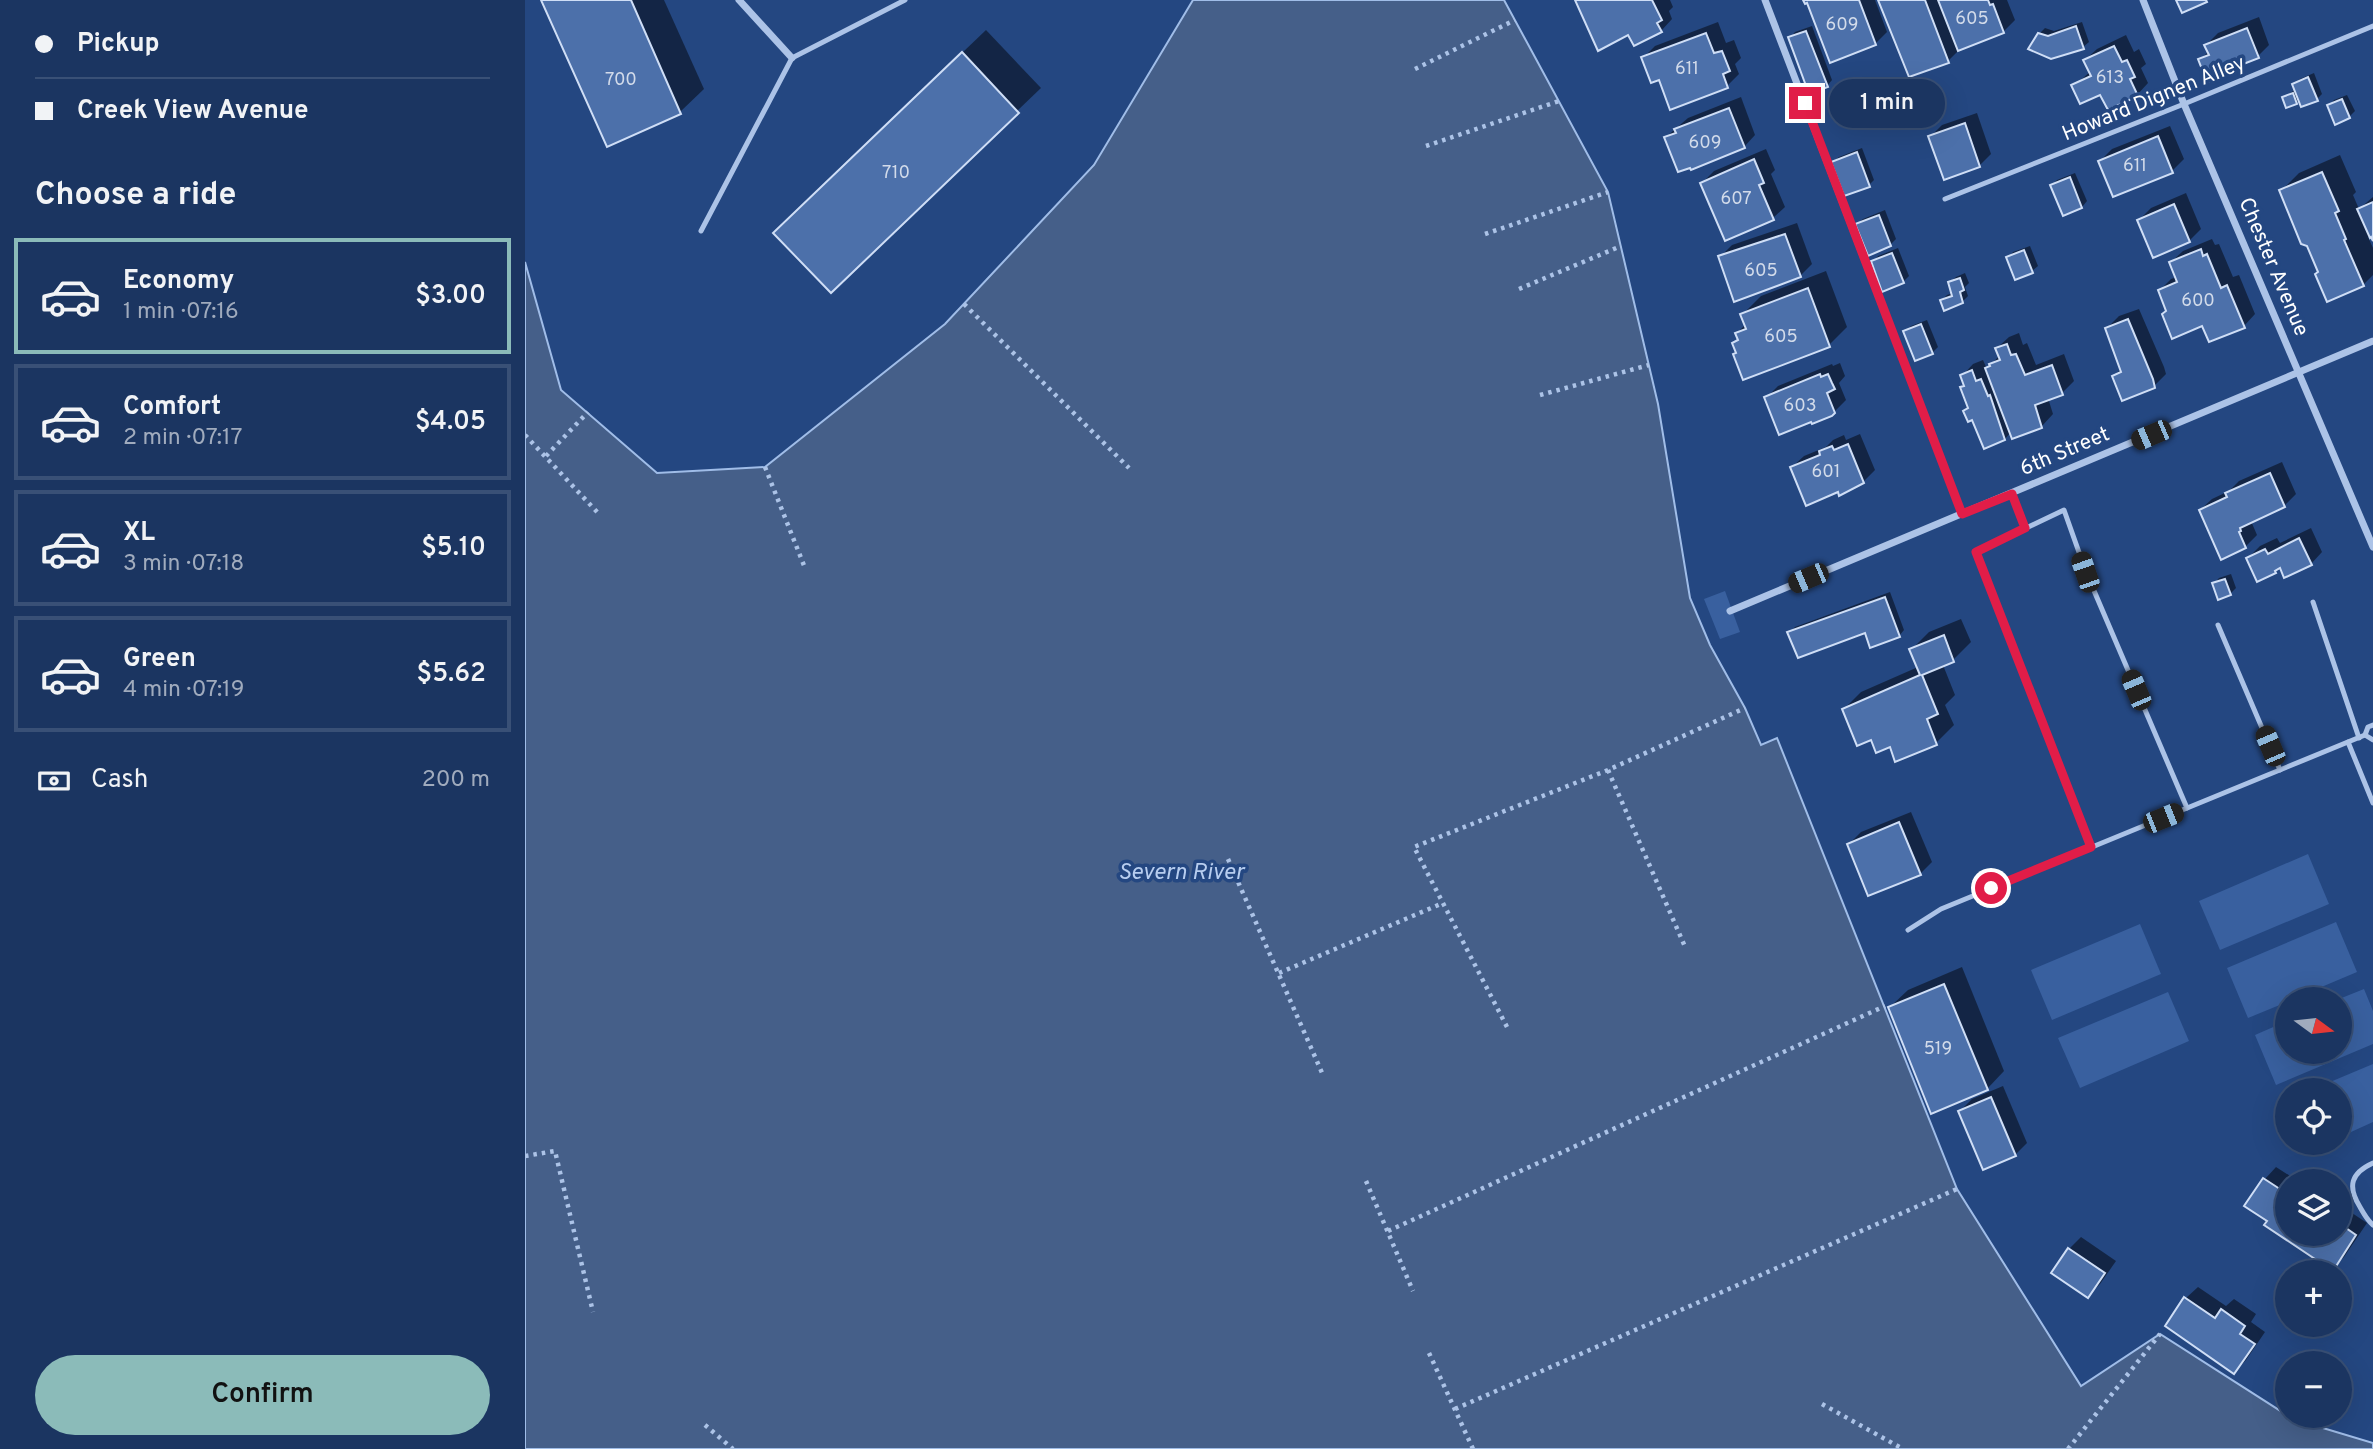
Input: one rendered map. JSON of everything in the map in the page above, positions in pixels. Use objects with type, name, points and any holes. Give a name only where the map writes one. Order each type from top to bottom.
[{"type":"street","points":[[739,0],[792,58]]},
{"type":"street","points":[[1766,0],[1962,514]]},
{"type":"street","name":"Chester Avenue","points":[[2143,0],[2373,547]]},
{"type":"street","name":"6th Street","points":[[1730,611],[2373,341]]},
{"type":"lane","points":[[701,232],[792,58],[905,0]]},
{"type":"lane","name":"Howard Dignen Alley","points":[[1945,198],[2185,104],[2373,26]]},
{"type":"lane","points":[[2012,494],[2025,528]]},
{"type":"lane","points":[[2091,847],[1976,552],[2064,510],[2085,572],[2187,808]]},
{"type":"lane","points":[[2313,602],[2362,736],[2373,740]]},
{"type":"lane","points":[[2218,625],[2280,770]]},
{"type":"lane","points":[[1908,930],[1941,909],[2362,736],[2368,727],[2373,725]]},
{"type":"lane","points":[[2347,742],[2373,803]]},
{"type":"lane","points":[[2373,1163],[2360,1169],[2353,1181],[2354,1196],[2368,1222],[2373,1225]]},
{"type":"path","points":[[1415,69],[1515,20]]},
{"type":"path","points":[[1426,146],[1559,101]]},
{"type":"path","points":[[1485,234],[1608,192]]},
{"type":"path","points":[[1518,289],[1621,246]]},
{"type":"path","points":[[964,304],[1129,468]]},
{"type":"path","points":[[1540,395],[1649,365]]},
{"type":"path","points":[[546,456],[588,412]]},
{"type":"path","points":[[525,435],[598,513]]},
{"type":"path","points":[[765,467],[805,568]]},
{"type":"path","points":[[1507,1027],[1414,847],[1608,770],[1745,708]]},
{"type":"path","points":[[1608,770],[1686,948]]},
{"type":"path","points":[[1228,859],[1324,1075]]},
{"type":"path","points":[[1279,973],[1443,903]]},
{"type":"path","points":[[1388,1231],[1885,1006]]},
{"type":"path","points":[[525,1156],[555,1151],[593,1312]]},
{"type":"path","points":[[1366,1181],[1413,1291]]},
{"type":"path","points":[[1455,1409],[1957,1189]]},
{"type":"path","points":[[2068,1449],[2160,1334]]},
{"type":"path","points":[[1429,1353],[1473,1449]]},
{"type":"path","points":[[1822,1404],[1903,1449]]},
{"type":"path","points":[[705,1426],[733,1449]]},
{"type":"shaded area","points":[[1725,591],[1740,632],[1720,639],[1704,599]]},
{"type":"shaded area","points":[[2308,854],[2329,904],[2220,950],[2199,901]]},
{"type":"shaded area","points":[[2336,922],[2357,972],[2321,987],[2275,987],[2275,1007],[2248,1018],[2227,968]]},
{"type":"shaded area","points":[[2140,924],[2161,974],[2052,1020],[2031,970]]},
{"type":"shaded area","points":[[2364,989],[2373,1011],[2373,1044],[2352,1053],[2352,994]]},
{"type":"shaded area","points":[[2168,992],[2189,1041],[2080,1088],[2058,1038]]},
{"type":"shaded area","points":[[2275,1026],[2275,1064],[2326,1064],[2293,1078],[2275,1078],[2275,1083],[2255,1035]]},
{"type":"shaded area","points":[[2373,1064],[2373,1122],[2352,1132],[2352,1078],[2340,1078]]},
{"type":"water","name":"Severn River","points":[[1193,0],[1504,0],[1608,192],[1658,404],[1690,598],[1710,645],[1745,708],[1761,745],[1777,738],[1957,1189],[2081,1386],[2160,1334],[2275,1407],[2275,1428],[2323,1428],[2373,1443],[2373,1449],[525,1449],[525,262],[561,390],[657,473],[765,467],[945,324],[1094,165]]},
{"type":"building","points":[[541,0],[631,0],[681,114],[607,147]]},
{"type":"building","points":[[1575,0],[1652,0],[1662,20],[1657,23],[1662,32],[1634,46],[1628,35],[1598,51]]},
{"type":"building","points":[[1803,0],[1859,0],[1876,45],[1830,63],[1807,3]]},
{"type":"building","points":[[1878,0],[1925,0],[1949,63],[1909,77]]},
{"type":"building","points":[[1938,0],[1988,0],[1990,5],[1993,4],[2004,33],[1958,51]]},
{"type":"building","points":[[2176,0],[2206,0],[2207,2],[2182,13]]},
{"type":"building","points":[[2076,26],[2084,49],[2051,59],[2028,49],[2038,33],[2048,36]]},
{"type":"building","points":[[2247,28],[2259,58],[2233,68],[2234,73],[2207,82],[2198,59],[2209,55],[2204,45]]},
{"type":"building","points":[[1806,31],[1828,87],[1809,94],[1788,37]]},
{"type":"building","points":[[1706,33],[1714,53],[1722,51],[1730,71],[1723,74],[1728,88],[1670,110],[1659,80],[1651,83],[1641,57]]},
{"type":"building","points":[[2114,46],[2122,62],[2127,60],[2135,77],[2130,79],[2138,96],[2108,110],[2100,95],[2080,104],[2071,85],[2091,76],[2083,60]]},
{"type":"building","points":[[962,52],[1019,113],[831,293],[773,233]]},
{"type":"building","points":[[2308,77],[2318,101],[2301,107],[2292,84]]},
{"type":"building","points":[[2293,93],[2297,104],[2286,108],[2282,97]]},
{"type":"building","points":[[2342,99],[2350,118],[2335,125],[2327,105]]},
{"type":"building","points":[[1729,108],[1745,148],[1691,170],[1690,168],[1678,172],[1664,137],[1676,133],[1674,129]]},
{"type":"building","points":[[1965,123],[1980,167],[1944,180],[1928,136]]},
{"type":"building","points":[[2158,136],[2173,173],[2113,197],[2098,161]]},
{"type":"building","points":[[1857,152],[1870,187],[1844,196],[1831,162]]},
{"type":"building","points":[[1754,159],[1764,183],[1759,185],[1774,220],[1725,241],[1700,183]]},
{"type":"building","points":[[2322,172],[2339,211],[2335,213],[2346,239],[2344,240],[2364,286],[2327,302],[2307,246],[2301,244],[2279,190]]},
{"type":"building","points":[[2070,177],[2082,208],[2063,216],[2050,185]]},
{"type":"building","points":[[2373,202],[2373,241],[2357,209]]},
{"type":"building","points":[[2174,204],[2190,242],[2153,258],[2137,220]]},
{"type":"building","points":[[1879,215],[1891,246],[1868,256],[1855,224]]},
{"type":"building","points":[[1785,234],[1801,277],[1734,302],[1718,256]]},
{"type":"building","points":[[2201,249],[2203,256],[2207,254],[2221,288],[2227,285],[2245,328],[2209,342],[2202,326],[2172,339],[2162,314],[2166,311],[2158,290],[2177,282],[2169,262]]},
{"type":"building","points":[[2024,250],[2033,273],[2015,280],[2006,257]]},
{"type":"building","points":[[1892,253],[1904,283],[1882,292],[1871,261]]},
{"type":"building","points":[[1960,278],[1964,290],[1960,292],[1963,303],[1944,311],[1940,300],[1952,296],[1948,282]]},
{"type":"building","points":[[1808,288],[1830,347],[1743,380],[1733,354],[1736,353],[1732,343],[1738,340],[1735,333],[1746,329],[1740,314]]},
{"type":"building","points":[[2128,319],[2155,388],[2122,401],[2112,376],[2121,372],[2105,328]]},
{"type":"building","points":[[1921,324],[1933,354],[1915,361],[1903,331]]},
{"type":"building","points":[[2007,344],[2011,355],[2016,354],[2025,375],[2052,365],[2063,395],[2035,405],[2042,428],[2012,439],[1985,368],[2000,360],[1995,348]]},
{"type":"building","points":[[1972,370],[1976,381],[1981,379],[1988,396],[1990,395],[2005,440],[1984,449],[1972,420],[1968,422],[1963,411],[1968,408],[1960,387],[1964,386],[1960,375]]},
{"type":"building","points":[[1820,374],[1821,377],[1828,374],[1835,389],[1827,393],[1835,413],[1779,435],[1764,397]]},
{"type":"building","points":[[1848,444],[1864,483],[1839,496],[1838,492],[1806,506],[1790,467],[1820,455],[1819,451],[1832,446],[1834,450]]},
{"type":"building","points":[[2270,473],[2285,507],[2240,528],[2239,532],[2246,548],[2221,560],[2199,510],[2227,497],[2225,493]]},
{"type":"building","points":[[2299,538],[2312,565],[2284,578],[2280,568],[2276,573],[2257,582],[2246,558],[2265,549],[2268,554]]},
{"type":"building","points":[[2225,579],[2231,595],[2218,600],[2212,583]]},
{"type":"building","points":[[1885,597],[1900,637],[1870,648],[1865,633],[1798,658],[1787,632]]},
{"type":"building","points":[[1944,635],[1954,662],[1922,675],[1938,714],[1927,719],[1937,745],[1895,762],[1890,747],[1876,753],[1871,740],[1857,746],[1842,709],[1920,675],[1909,649]]},
{"type":"building","points":[[1899,822],[1921,875],[1868,896],[1847,844]]},
{"type":"building","points":[[1944,984],[1988,1090],[1931,1114],[1888,1007]]},
{"type":"building","points":[[1991,1097],[2016,1156],[1983,1170],[1958,1111]]},
{"type":"building","points":[[2263,1178],[2275,1186],[2275,1232],[2264,1225],[2267,1221],[2244,1206]]},
{"type":"building","points":[[2296,1246],[2349,1246],[2340,1260],[2316,1260]]},
{"type":"building","points":[[2068,1248],[2105,1273],[2088,1298],[2051,1273]]},
{"type":"building","points":[[2184,1297],[2215,1318],[2221,1309],[2245,1326],[2240,1334],[2255,1344],[2234,1374],[2165,1326]]},
{"type":"route","points":[[1805,103],[1962,514],[2012,494],[2025,528],[1976,552],[2091,847],[1991,888]]}]
